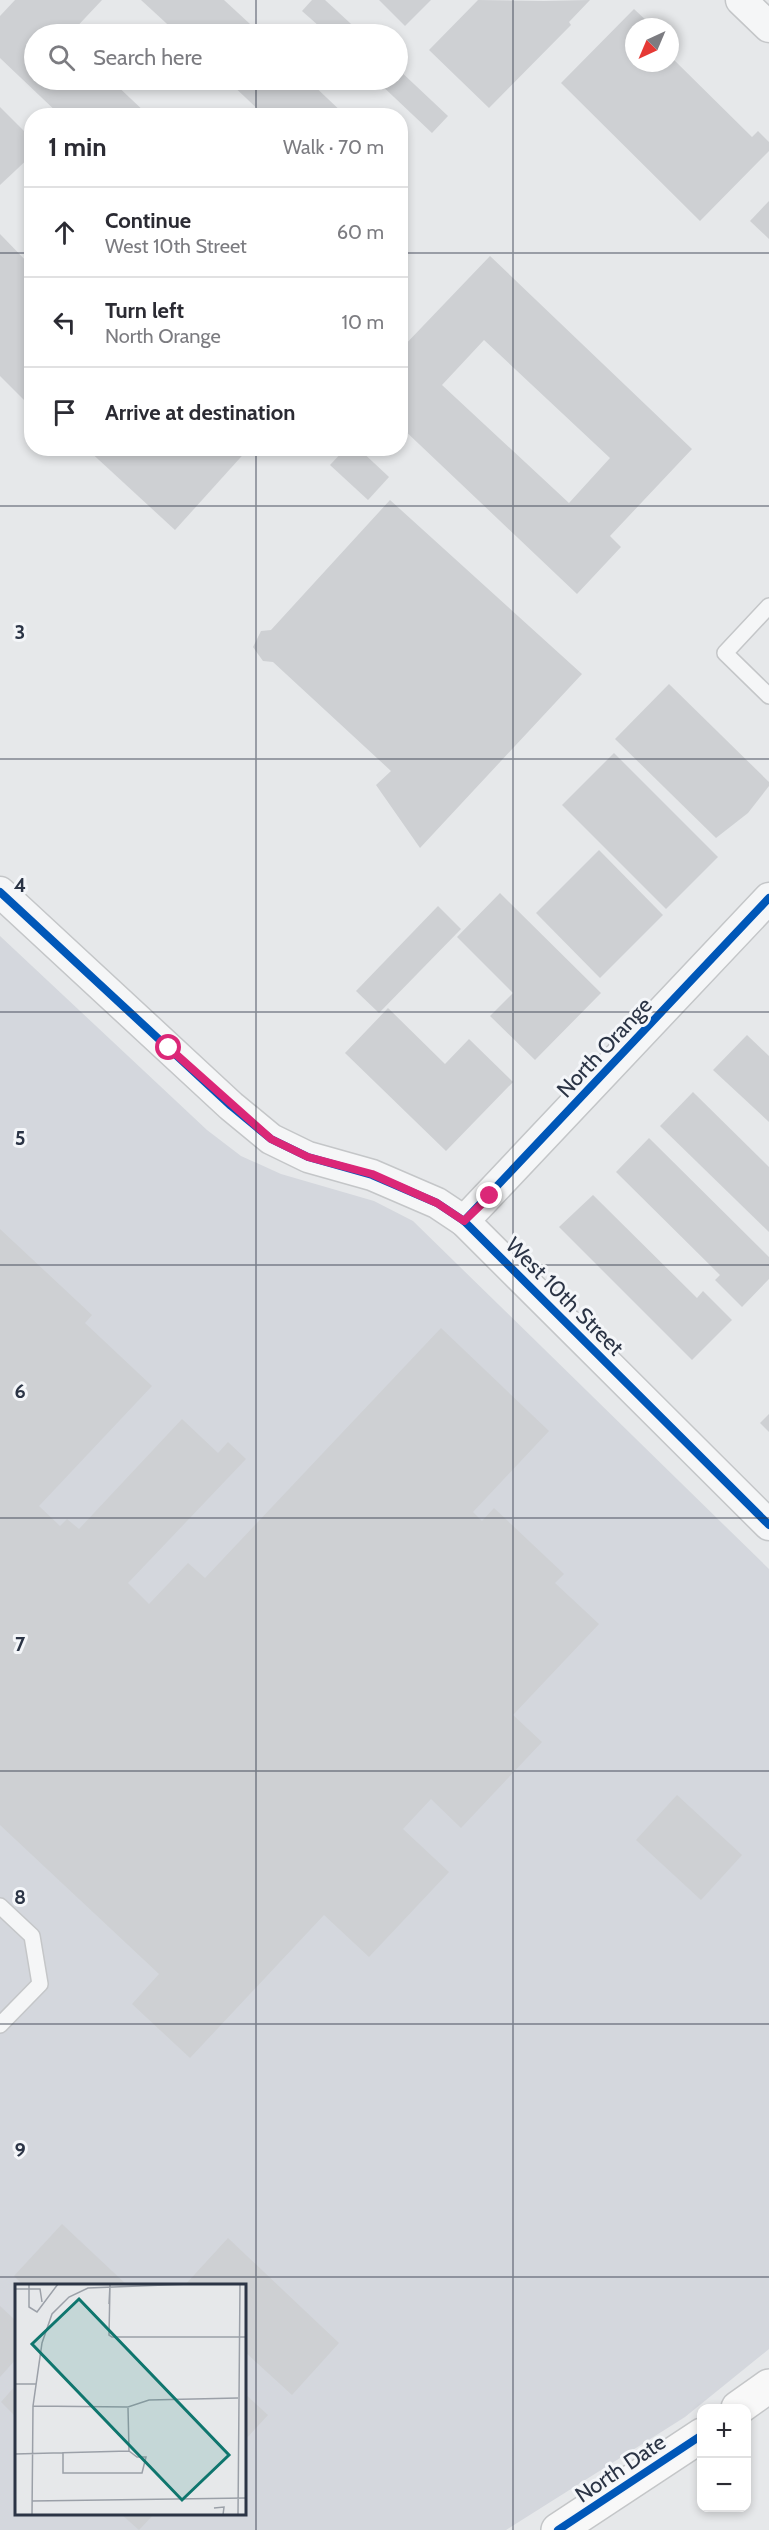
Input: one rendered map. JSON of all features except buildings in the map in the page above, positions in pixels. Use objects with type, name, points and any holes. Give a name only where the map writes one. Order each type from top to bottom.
[{"type":"street","points":[[741,0],[769,27]]},
{"type":"street","name":"West 10th Street","points":[[0,892],[231,1106],[271,1139],[308,1157],[372,1174],[437,1203],[464,1221],[769,1525]]},
{"type":"street","name":"North Orange","points":[[464,1221],[769,898]]},
{"type":"street","points":[[745,2404],[769,2386]]},
{"type":"street","name":"North Date","points":[[558,2530],[697,2438]]},
{"type":"lane","points":[[769,606],[725,654],[769,696]]},
{"type":"lane","points":[[0,1906],[32,1936],[40,1984],[0,2025]]},
{"type":"shaded area","points":[[0,936],[207,1130],[241,1156],[281,1174],[374,1201],[413,1221],[769,1569],[769,2349],[701,2404],[697,2404],[697,2407],[506,2530],[0,2530]]},
{"type":"cycle path","points":[[0,892],[231,1106],[271,1139],[308,1157],[372,1175],[437,1203],[464,1221],[769,1525]]},
{"type":"cycle path","points":[[464,1221],[769,898]]},
{"type":"cycle path","points":[[558,2530],[697,2438]]},
{"type":"route","points":[[169,1048],[231,1106],[271,1139],[308,1157],[372,1174],[437,1203],[464,1221],[490,1196]]}]
